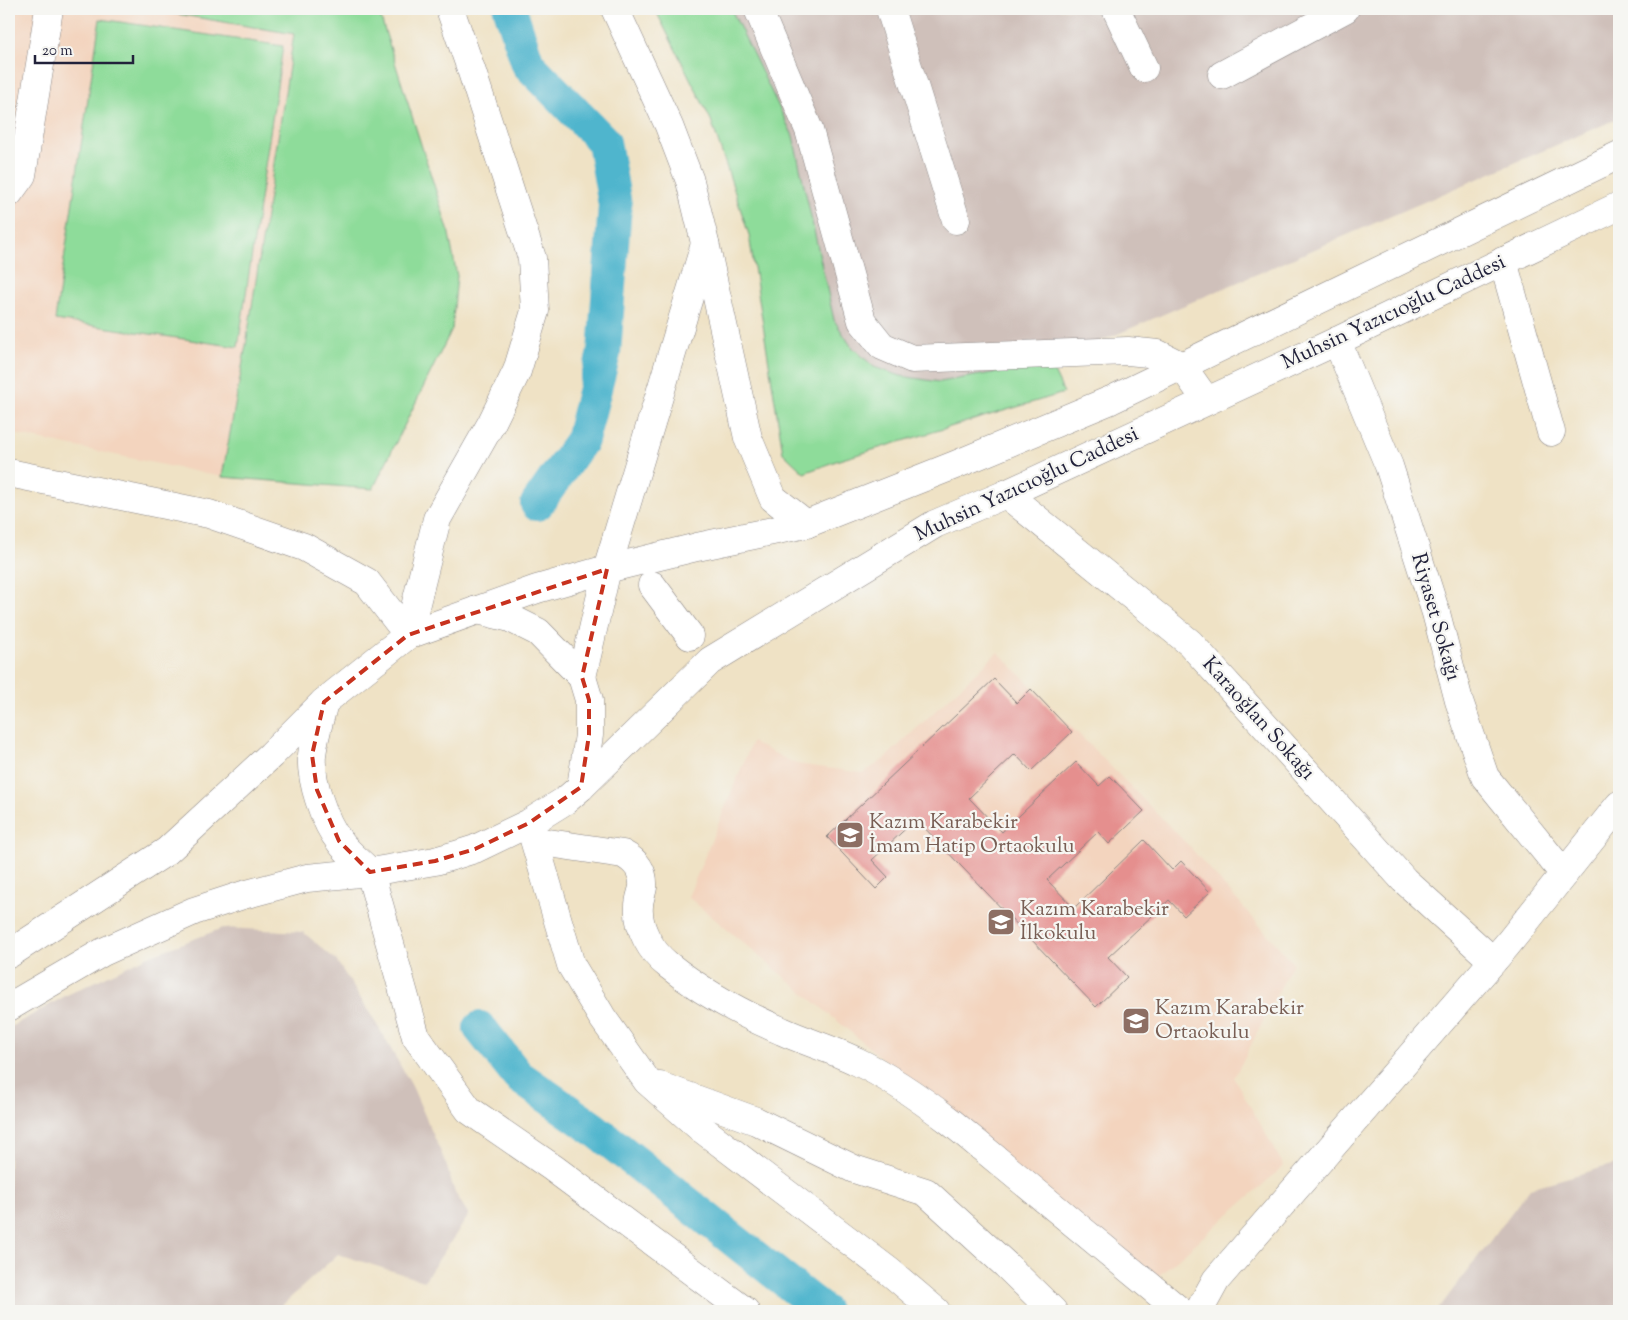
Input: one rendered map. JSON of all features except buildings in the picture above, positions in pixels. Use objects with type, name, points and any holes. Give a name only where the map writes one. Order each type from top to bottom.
[{"type":"street","points":[[9,193],[22,175],[49,9]]},
{"type":"street","points":[[408,635],[437,519],[492,424],[512,380],[535,310],[532,258],[450,9]]},
{"type":"street","points":[[615,9],[669,126],[690,181],[748,438],[773,498],[806,524]]},
{"type":"street","points":[[758,9],[809,130],[862,321],[882,346],[912,359],[1128,351],[1158,354],[1182,366],[1206,400]]},
{"type":"street","points":[[890,9],[956,220]]},
{"type":"street","points":[[1116,9],[1144,68]]},
{"type":"street","points":[[1222,75],[1346,9]]},
{"type":"street","name":"Muhsin Yazıcıoğlu Caddesi","points":[[9,954],[168,851],[271,755],[324,702],[408,635],[537,589],[607,569],[806,524],[955,465],[1111,400],[1619,155]]},
{"type":"street","name":"Muhsin Yazıcıoğlu Caddesi","points":[[9,1007],[103,952],[194,911],[243,894],[307,878],[370,872],[435,861],[532,832],[710,661],[935,524],[1006,494],[1337,341],[1619,206]]},
{"type":"street","points":[[582,677],[607,569],[705,243]]},
{"type":"street","points":[[1503,261],[1550,432]]},
{"type":"street","name":"Riyaset Sokağı","points":[[1337,341],[1389,466],[1436,612],[1459,701],[1485,776],[1564,874]]},
{"type":"street","points":[[9,473],[208,514],[304,547],[367,582],[408,635]]},
{"type":"street","name":"Karaoğlan Sokağı","points":[[1006,494],[1190,643],[1404,880],[1494,960]]},
{"type":"street","points":[[652,585],[690,636]]},
{"type":"street","points":[[477,610],[510,618],[538,632],[582,677],[589,700],[589,735],[581,787]]},
{"type":"street","points":[[324,702],[312,755],[312,771],[316,790],[339,841],[370,872],[416,1037],[469,1110],[568,1179],[745,1311]]},
{"type":"street","points":[[1199,1311],[1216,1280],[1494,960],[1619,804]]},
{"type":"street","points":[[936,1311],[890,1272],[698,1126],[647,1081],[602,1017],[571,965],[532,832],[623,854],[631,858],[637,864],[643,879],[638,906],[641,924],[656,954],[667,964],[702,989],[755,1019],[856,1061],[880,1073],[916,1096],[951,1122],[1180,1311]]},
{"type":"street","points":[[647,1081],[756,1121],[854,1169],[926,1192],[1053,1311]]},
{"type":"highlighted area","points":[[607,569],[582,677],[589,700],[589,735],[581,787],[529,823],[475,849],[435,861],[370,872],[339,841],[317,790],[312,755],[324,702],[408,635]]},
{"type":"shaded area","points":[[9,9],[147,9],[294,33],[246,345],[222,477],[9,433]]},
{"type":"shaded area","points":[[731,9],[1619,9],[1619,118],[1050,363],[940,382],[901,376],[874,367],[851,346],[834,320],[793,136]]},
{"type":"shaded area","points":[[998,652],[1187,844],[1293,963],[1234,1078],[1284,1166],[1148,1285],[930,1098],[688,897],[752,742],[796,764],[863,773],[883,760]]},
{"type":"shaded area","points":[[223,928],[303,932],[336,960],[372,1016],[412,1086],[446,1164],[455,1193],[469,1215],[424,1281],[338,1254],[276,1311],[9,1311],[9,1028],[67,995],[149,956]]},
{"type":"shaded area","points":[[1619,1163],[1619,1311],[1437,1311],[1530,1188]]},
{"type":"green space","points":[[147,9],[378,9],[448,229],[457,276],[452,329],[373,489],[222,477],[246,345],[294,34]]},
{"type":"green space","points":[[655,9],[731,9],[793,136],[834,320],[851,346],[874,367],[901,376],[940,382],[1050,363],[1064,393],[839,460],[804,473],[783,453],[749,235],[711,120]]},
{"type":"green space","points":[[100,19],[283,46],[238,347],[55,320]]},
{"type":"waterway","points":[[510,9],[528,64],[604,142],[615,205],[604,353],[582,440],[537,504]]},
{"type":"waterway","points":[[480,1028],[518,1076],[594,1129],[823,1311]]},
{"type":"place","name":"Kazım Karabekir İmam Hatip Ortaokulu","points":[[850,835]]},
{"type":"place","name":"Kazım Karabekir İlkokulu","points":[[1001,922]]},
{"type":"place","name":"Kazım Karabekir Ortaokulu","points":[[1136,1021]]}]
